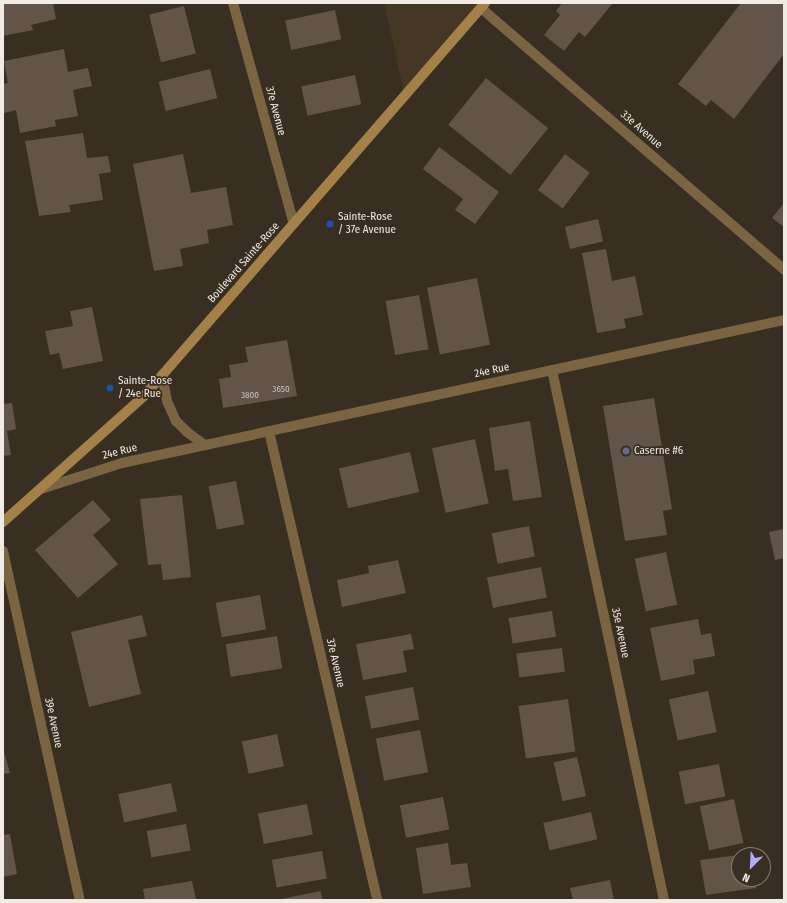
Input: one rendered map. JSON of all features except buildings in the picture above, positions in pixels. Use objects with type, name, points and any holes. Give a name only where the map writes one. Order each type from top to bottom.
[{"type":"street","name":"37e Avenue","points":[[233,3],[294,224]]},
{"type":"street","name":"Boulevard Sainte-Rose","points":[[3,522],[122,417],[162,375],[483,6]]},
{"type":"street","name":"33e Avenue","points":[[483,6],[784,270]]},
{"type":"street","name":"24e Rue","points":[[41,489],[115,465],[784,320]]},
{"type":"street","name":"35e Avenue","points":[[552,370],[664,900]]},
{"type":"street","points":[[162,375],[167,401],[176,421],[186,432],[205,445]]},
{"type":"street","name":"37e Avenue","points":[[269,431],[377,900]]},
{"type":"street","name":"39e Avenue","points":[[3,551],[80,900]]},
{"type":"shaded area","points":[[384,3],[481,3],[405,97]]},
{"type":"place","name":"Sainte-Rose / 37e Avenue","points":[[330,224]]},
{"type":"place","name":"Sainte-Rose / 24e Rue","points":[[110,388]]},
{"type":"place","name":"Caserne #6","points":[[626,451]]}]
